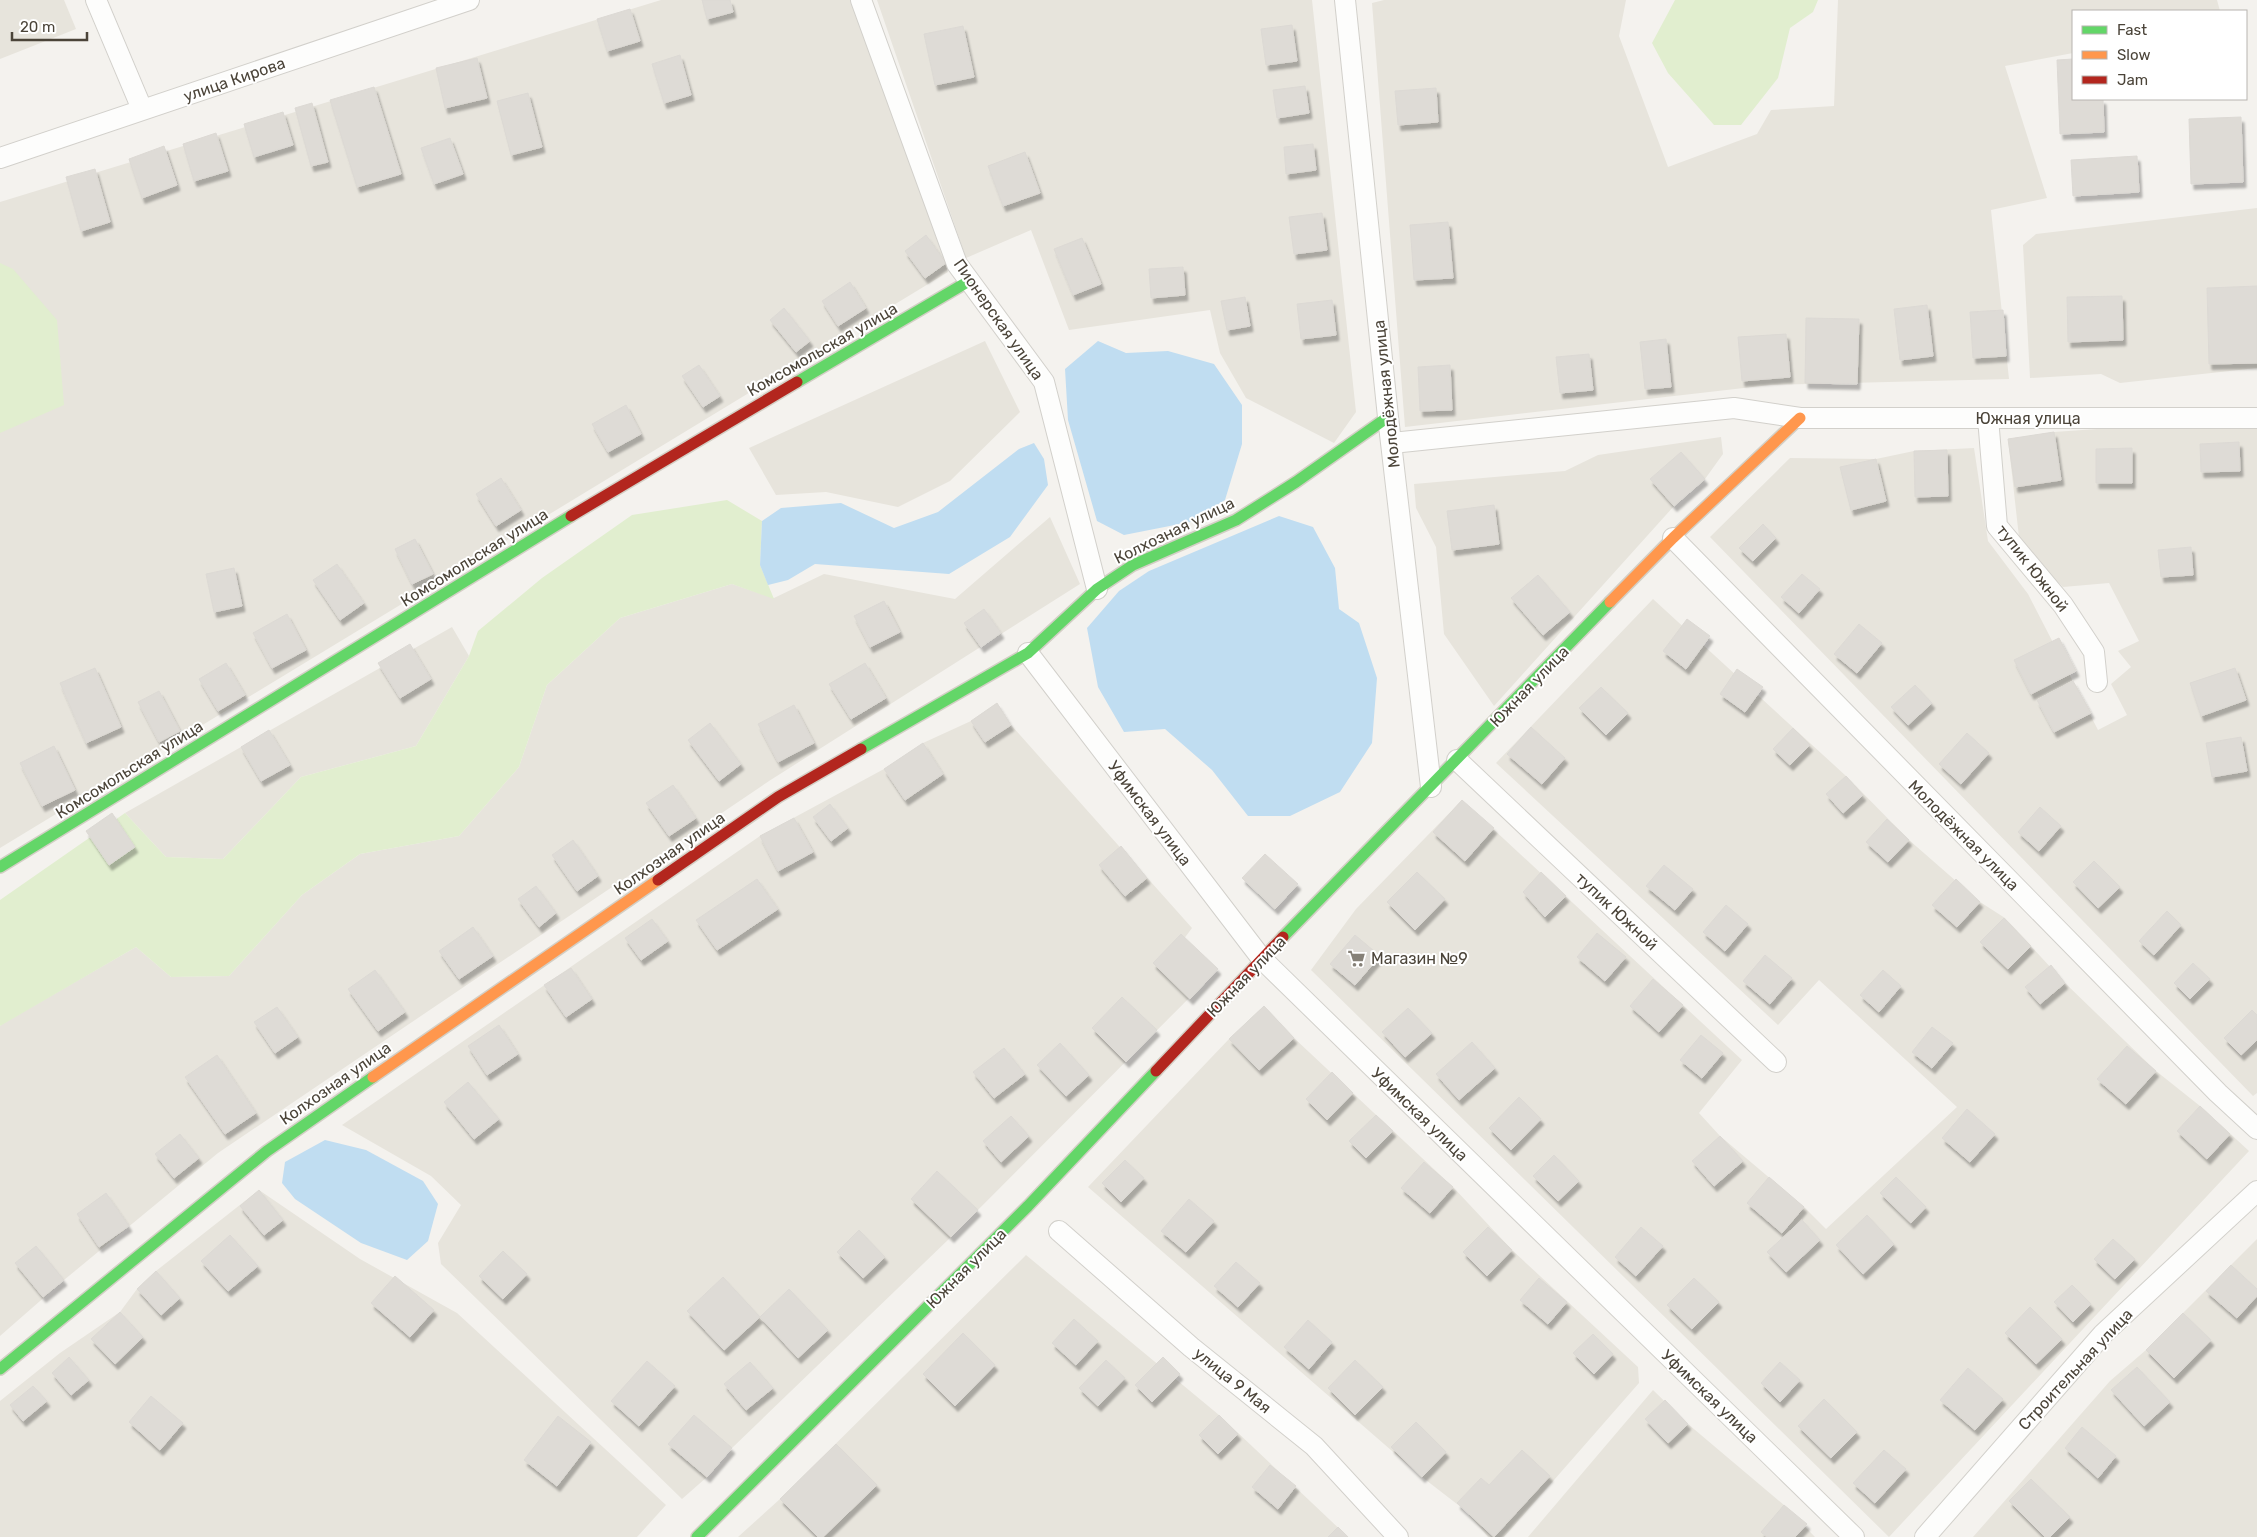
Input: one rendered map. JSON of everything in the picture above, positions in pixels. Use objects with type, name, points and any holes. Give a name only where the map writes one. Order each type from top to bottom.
[{"type":"street","points":[[96,0],[142,109]]},
{"type":"street","name":"улица Кирова","points":[[0,158],[469,0]]},
{"type":"street","name":"Пионерская улица","points":[[861,0],[957,264],[1044,382],[1096,589]]},
{"type":"street","name":"Молодёжная улица","points":[[1345,0],[1388,417],[1431,787]]},
{"type":"street","name":"Комсомольская улица","points":[[0,867],[590,504],[969,281]]},
{"type":"street","name":"Южная улица","points":[[1392,443],[1734,408],[1800,418],[2257,418]]},
{"type":"street","name":"Колхозная улица","points":[[0,1369],[266,1151],[778,797],[1028,653],[1096,589],[1133,565],[1236,520],[1296,482],[1388,417]]},
{"type":"street","name":"Южная улица","points":[[702,1535],[1028,1206],[1262,959],[1673,538],[1800,418]]},
{"type":"street","name":"тупик Южной","points":[[1988,418],[1997,526],[2063,605],[2094,652],[2097,682]]},
{"type":"street","name":"Молодёжная улица","points":[[1673,538],[2218,1093],[2257,1129]]},
{"type":"street","name":"Уфимская улица","points":[[1028,653],[1262,959],[1854,1537]]},
{"type":"street","name":"тупик Южной","points":[[1457,760],[1776,1062]]},
{"type":"street","name":"Строительная улица","points":[[1925,1537],[2103,1334],[2257,1191]]},
{"type":"street","name":"улица 9 Мая","points":[[1059,1231],[1191,1347],[1314,1446],[1398,1537]]},
{"type":"shaded area","points":[[0,0],[64,0],[76,29],[0,59]]},
{"type":"shaded area","points":[[661,0],[854,0],[948,272],[0,848],[0,202]]},
{"type":"shaded area","points":[[877,0],[1312,0],[1356,412],[1334,443],[1246,398],[1220,353],[1210,310],[1069,330],[1031,230],[966,258]]},
{"type":"shaded area","points":[[1384,0],[1626,0],[1619,36],[1668,167],[1757,134],[1771,110],[1834,106],[1838,0],[2217,0],[2220,10],[2072,10],[2072,53],[2005,66],[2047,198],[1991,210],[2009,379],[1770,385],[1405,427],[1372,3]]},
{"type":"shaded area","points":[[2257,208],[2257,368],[2120,383],[2101,374],[2030,378],[2023,245],[2036,234]]},
{"type":"shaded area","points":[[985,341],[1020,412],[950,481],[898,507],[826,492],[776,495],[749,448]]},
{"type":"shaded area","points":[[2257,411],[2257,1093],[2253,1096],[1710,537],[1790,458],[1876,459],[1914,451],[1974,448],[1988,541],[2028,594],[2098,730],[2127,715],[2111,684],[2131,667],[2118,651],[2139,641],[2109,583],[2063,587],[2020,546],[2008,439],[2054,432],[2168,424]]},
{"type":"shaded area","points":[[1721,437],[1723,454],[1705,479],[1674,506],[1494,706],[1444,634],[1436,547],[1416,508],[1414,484],[1565,471],[1598,455]]},
{"type":"shaded area","points":[[1050,517],[1080,584],[769,781],[218,1153],[64,1280],[0,1336],[0,1026],[2,1024],[136,947],[171,977],[229,976],[302,895],[360,854],[459,836],[519,767],[547,685],[620,618],[732,584],[774,598],[824,574],[955,599]]},
{"type":"shaded area","points":[[1653,599],[1846,776],[1909,840],[1980,902],[2005,918],[2065,983],[2156,1071],[2200,1106],[2249,1151],[1889,1537],[1311,970],[1356,909],[1462,800],[1742,1060],[1699,1113],[1720,1136],[1804,1207],[1826,1229],[1957,1107],[1819,980],[1778,1025],[1496,763]]},
{"type":"shaded area","points":[[452,627],[469,656],[416,746],[301,777],[223,859],[166,857],[125,813]]},
{"type":"shaded area","points":[[997,703],[1011,725],[1192,928],[1183,940],[1218,969],[951,1237],[732,1448],[707,1477],[682,1499],[441,1264],[438,1243],[461,1205],[431,1176],[342,1125],[760,836],[884,769],[923,743],[971,721]]},
{"type":"shaded area","points":[[1264,1006],[1294,1038],[1453,1187],[1512,1250],[1638,1367],[1639,1383],[1504,1537],[1488,1537],[1466,1511],[1422,1477],[1088,1187],[1229,1039]]},
{"type":"shaded area","points":[[259,1190],[360,1259],[457,1313],[666,1505],[637,1537],[0,1537],[0,1401],[60,1353],[120,1312],[137,1289],[156,1271]]},
{"type":"shaded area","points":[[2257,1239],[2257,1537],[1973,1537],[2110,1381],[2146,1350]]},
{"type":"shaded area","points":[[1026,1255],[1219,1415],[1348,1537],[738,1537],[780,1499]]},
{"type":"shaded area","points":[[1653,1390],[1688,1424],[1784,1505],[1815,1537],[1528,1537]]},
{"type":"green space","points":[[1675,0],[1818,0],[1813,12],[1790,28],[1778,78],[1741,125],[1714,125],[1668,73],[1652,43]]},
{"type":"green space","points":[[0,263],[13,269],[57,320],[64,405],[0,433]]},
{"type":"green space","points":[[727,500],[762,521],[760,565],[774,599],[732,584],[620,618],[547,685],[519,767],[459,836],[360,854],[302,895],[229,976],[171,977],[136,947],[0,1026],[0,900],[125,813],[166,857],[223,859],[301,777],[416,746],[469,656],[478,631],[542,578],[632,515]]},
{"type":"water","points":[[1098,341],[1126,353],[1168,351],[1214,364],[1242,405],[1242,444],[1225,500],[1190,522],[1124,535],[1097,521],[1068,420],[1065,369]]},
{"type":"water","points":[[1034,443],[1044,459],[1048,485],[1010,537],[949,574],[815,564],[788,580],[768,585],[760,565],[762,521],[781,508],[841,503],[894,528],[938,512],[1019,449]]},
{"type":"water","points":[[1279,516],[1313,527],[1335,568],[1339,609],[1359,623],[1377,678],[1372,743],[1340,792],[1290,816],[1248,816],[1212,770],[1165,729],[1124,732],[1098,687],[1087,628],[1119,591],[1149,571]]},
{"type":"water","points":[[325,1140],[366,1150],[423,1181],[438,1204],[428,1241],[407,1260],[361,1243],[295,1199],[282,1183],[285,1162]]},
{"type":"building","points":[[702,0],[730,0],[733,12],[707,19]]},
{"type":"building","points":[[630,9],[640,41],[607,51],[597,19]]},
{"type":"building","points":[[1292,25],[1297,61],[1266,65],[1261,29]]},
{"type":"building","points":[[963,26],[974,77],[935,85],[924,34]]},
{"type":"building","points":[[680,55],[691,95],[664,103],[652,64]]},
{"type":"building","points":[[477,58],[487,98],[445,108],[436,68]]},
{"type":"building","points":[[2072,59],[2072,100],[2103,100],[2104,132],[2060,134],[2057,60]]},
{"type":"building","points":[[1305,86],[1309,113],[1277,118],[1273,90]]},
{"type":"building","points":[[374,87],[401,174],[357,187],[330,100]]},
{"type":"building","points":[[1436,88],[1438,122],[1398,125],[1395,91]]},
{"type":"building","points":[[528,93],[542,147],[511,155],[497,101]]},
{"type":"building","points":[[312,103],[328,162],[311,166],[295,108]]},
{"type":"building","points":[[283,112],[293,145],[254,157],[244,124]]},
{"type":"building","points":[[2241,117],[2243,182],[2191,184],[2189,119]]},
{"type":"building","points":[[216,133],[228,171],[194,181],[183,144]]},
{"type":"building","points":[[450,138],[463,174],[434,184],[421,148]]},
{"type":"building","points":[[1313,144],[1316,170],[1286,174],[1284,147]]},
{"type":"building","points":[[164,146],[177,185],[142,198],[129,159]]},
{"type":"building","points":[[1025,152],[1040,193],[1003,206],[988,166]]},
{"type":"building","points":[[2137,156],[2139,192],[2073,196],[2071,160]]},
{"type":"building","points":[[95,169],[110,222],[81,231],[66,177]]},
{"type":"building","points":[[1322,213],[1327,250],[1294,254],[1289,217]]},
{"type":"building","points":[[1448,222],[1453,278],[1414,280],[1410,225]]},
{"type":"building","points":[[926,235],[946,263],[925,278],[905,251]]},
{"type":"building","points":[[1082,238],[1101,284],[1073,295],[1054,249]]},
{"type":"building","points":[[1183,267],[1185,295],[1151,298],[1149,269]]},
{"type":"building","points":[[850,282],[866,308],[838,326],[822,301]]},
{"type":"building","points":[[2257,286],[2257,363],[2209,364],[2207,288]]},
{"type":"building","points":[[2122,296],[2123,340],[2068,342],[2067,297]]},
{"type":"building","points":[[1245,297],[1250,326],[1227,330],[1221,301]]},
{"type":"building","points":[[1332,300],[1336,335],[1301,339],[1297,304]]},
{"type":"building","points":[[1927,305],[1933,356],[1900,360],[1894,309]]},
{"type":"building","points":[[784,308],[810,341],[796,352],[770,320]]},
{"type":"building","points":[[2003,310],[2006,356],[1973,358],[1970,312]]},
{"type":"building","points":[[1806,318],[1859,319],[1857,384],[1805,383]]},
{"type":"building","points":[[1786,334],[1790,377],[1742,381],[1738,337]]},
{"type":"building","points":[[1666,339],[1671,387],[1645,389],[1640,342]]},
{"type":"building","points":[[1589,354],[1593,390],[1560,393],[1556,357]]},
{"type":"building","points":[[699,365],[720,396],[703,407],[682,376]]},
{"type":"building","points":[[1450,365],[1452,410],[1420,411],[1418,367]]},
{"type":"building","points":[[626,405],[641,434],[608,452],[592,424]]},
{"type":"building","points":[[2054,432],[2061,480],[2015,487],[2008,439]]},
{"type":"building","points":[[2239,442],[2240,471],[2201,472],[2200,444]]},
{"type":"building","points":[[2132,448],[2132,483],[2096,483],[2096,449]]},
{"type":"building","points":[[1947,450],[1948,496],[1915,497],[1914,451]]},
{"type":"building","points":[[1681,452],[1705,479],[1674,506],[1650,479]]},
{"type":"building","points":[[1876,459],[1886,501],[1851,510],[1840,467]]},
{"type":"building","points":[[501,478],[521,510],[496,526],[476,494]]},
{"type":"building","points":[[1494,505],[1499,544],[1452,550],[1447,511]]},
{"type":"building","points":[[1763,524],[1776,538],[1753,561],[1739,548]]},
{"type":"building","points":[[415,539],[433,574],[412,584],[395,549]]},
{"type":"building","points":[[2191,547],[2193,575],[2161,577],[2158,550]]},
{"type":"building","points":[[337,564],[364,603],[340,620],[313,580]]},
{"type":"building","points":[[234,568],[242,606],[214,612],[206,574]]},
{"type":"building","points":[[1802,574],[1820,589],[1799,613],[1781,597]]},
{"type":"building","points":[[1538,575],[1570,612],[1543,635],[1511,598]]},
{"type":"building","points":[[884,601],[900,632],[870,647],[854,616]]},
{"type":"building","points":[[984,609],[1001,633],[981,647],[964,623]]},
{"type":"building","points":[[287,614],[306,650],[272,668],[253,633]]},
{"type":"building","points":[[1687,619],[1710,636],[1686,669],[1663,651]]},
{"type":"building","points":[[1859,624],[1882,643],[1857,673],[1834,654]]},
{"type":"building","points":[[2059,638],[2076,671],[2031,694],[2014,660]]},
{"type":"building","points":[[410,644],[431,679],[400,698],[378,663]]},
{"type":"building","points":[[226,663],[245,695],[218,711],[199,679]]},
{"type":"building","points":[[865,663],[886,698],[851,719],[829,684]]},
{"type":"building","points":[[95,668],[121,727],[86,743],[60,683]]},
{"type":"building","points":[[2235,668],[2246,700],[2201,716],[2190,683]]},
{"type":"building","points":[[1737,669],[1763,687],[1745,712],[1720,694]]},
{"type":"building","points":[[2073,681],[2091,713],[2054,732],[2037,700]]},
{"type":"building","points":[[1915,685],[1932,703],[1908,725],[1891,707]]},
{"type":"building","points":[[1601,687],[1628,713],[1606,735],[1579,708]]},
{"type":"building","points":[[159,691],[180,731],[159,742],[138,702]]},
{"type":"building","points":[[997,703],[1011,725],[985,742],[971,721]]},
{"type":"building","points":[[794,705],[814,743],[778,762],[758,724]]},
{"type":"building","points":[[710,723],[741,764],[719,781],[688,740]]},
{"type":"building","points":[[1531,727],[1565,758],[1542,784],[1507,754]]},
{"type":"building","points":[[1793,728],[1810,745],[1790,765],[1773,749]]},
{"type":"building","points":[[269,730],[290,765],[261,781],[241,747]]},
{"type":"building","points":[[1967,733],[1989,753],[1961,784],[1939,764]]},
{"type":"building","points":[[2241,737],[2247,771],[2212,777],[2206,743]]},
{"type":"building","points":[[923,743],[943,774],[905,800],[884,769]]},
{"type":"building","points":[[54,746],[75,790],[42,806],[20,763]]},
{"type":"building","points":[[1846,776],[1863,795],[1843,813],[1826,794]]},
{"type":"building","points":[[673,785],[696,818],[669,836],[646,803]]},
{"type":"building","points":[[1462,800],[1494,828],[1465,861],[1433,832]]},
{"type":"building","points":[[830,804],[848,828],[831,841],[813,817]]},
{"type":"building","points":[[2040,807],[2061,826],[2039,851],[2018,832]]},
{"type":"building","points":[[112,813],[135,847],[109,865],[86,831]]},
{"type":"building","points":[[794,818],[813,852],[778,871],[760,836]]},
{"type":"building","points":[[1887,819],[1909,840],[1888,862],[1866,842]]},
{"type":"building","points":[[573,840],[598,876],[577,891],[552,855]]},
{"type":"building","points":[[1121,846],[1147,878],[1125,896],[1099,865]]},
{"type":"building","points":[[1265,854],[1298,884],[1275,909],[1242,878]]},
{"type":"building","points":[[2094,861],[2120,887],[2098,908],[2073,882]]},
{"type":"building","points":[[1664,865],[1693,889],[1675,910],[1646,886]]},
{"type":"building","points":[[1417,872],[1445,899],[1415,930],[1387,902]]},
{"type":"building","points":[[1541,872],[1566,896],[1545,917],[1523,892]]},
{"type":"building","points":[[757,879],[778,909],[717,950],[696,920]]},
{"type":"building","points":[[1956,879],[1980,902],[1957,927],[1932,905]]},
{"type":"building","points":[[536,886],[556,913],[539,927],[518,899]]},
{"type":"building","points":[[1726,905],[1748,924],[1725,951],[1703,932]]},
{"type":"building","points":[[2167,911],[2181,925],[2154,955],[2139,941]]},
{"type":"building","points":[[2004,918],[2031,946],[2008,969],[1980,942]]},
{"type":"building","points":[[652,919],[668,941],[641,960],[625,938]]},
{"type":"building","points":[[473,927],[493,956],[459,979],[439,951]]},
{"type":"building","points":[[1597,933],[1626,957],[1605,981],[1577,957]]},
{"type":"building","points":[[1181,934],[1218,969],[1190,999],[1153,963]]},
{"type":"building","points":[[1355,935],[1380,956],[1355,985],[1330,964]]},
{"type":"building","points":[[1765,955],[1792,978],[1770,1004],[1743,981]]},
{"type":"building","points":[[2193,963],[2210,979],[2190,999],[2174,983]]},
{"type":"building","points":[[2051,965],[2065,983],[2040,1004],[2025,987]]},
{"type":"building","points":[[571,968],[592,999],[566,1017],[544,985]]},
{"type":"building","points":[[375,970],[405,1012],[378,1031],[348,989]]},
{"type":"building","points":[[1883,970],[1901,986],[1879,1012],[1860,995]]},
{"type":"building","points":[[1653,979],[1683,1005],[1659,1032],[1630,1006]]},
{"type":"building","points":[[1122,997],[1157,1030],[1126,1062],[1092,1028]]},
{"type":"building","points":[[1264,1006],[1294,1038],[1259,1070],[1229,1039]]},
{"type":"building","points":[[277,1007],[298,1037],[275,1053],[254,1022]]},
{"type":"building","points":[[1408,1008],[1432,1033],[1405,1057],[1382,1032]]},
{"type":"building","points":[[2252,1010],[2257,1015],[2257,1040],[2241,1055],[2224,1038]]},
{"type":"building","points":[[499,1025],[518,1054],[487,1075],[468,1046]]},
{"type":"building","points":[[1932,1027],[1953,1043],[1932,1068],[1912,1052]]},
{"type":"building","points":[[1701,1035],[1723,1053],[1702,1078],[1680,1060]]},
{"type":"building","points":[[1472,1042],[1495,1068],[1459,1100],[1436,1074]]},
{"type":"building","points":[[1060,1043],[1089,1075],[1066,1096],[1037,1065]]},
{"type":"building","points":[[2127,1046],[2156,1071],[2126,1104],[2097,1079]]},
{"type":"building","points":[[1004,1048],[1025,1074],[994,1098],[973,1072]]},
{"type":"building","points":[[217,1055],[256,1113],[225,1134],[185,1077]]},
{"type":"building","points":[[1332,1072],[1353,1093],[1327,1120],[1306,1099]]},
{"type":"building","points":[[468,1082],[499,1119],[474,1139],[444,1102]]},
{"type":"building","points":[[1519,1097],[1541,1119],[1511,1150],[1489,1128]]},
{"type":"building","points":[[2200,1106],[2230,1134],[2207,1159],[2177,1131]]},
{"type":"building","points":[[1967,1109],[1995,1134],[1970,1162],[1942,1138]]},
{"type":"building","points":[[1376,1115],[1393,1131],[1366,1158],[1349,1141]]},
{"type":"building","points":[[1011,1116],[1029,1136],[1001,1162],[983,1141]]},
{"type":"building","points":[[180,1134],[199,1158],[174,1178],[155,1154]]},
{"type":"building","points":[[1720,1136],[1743,1161],[1714,1186],[1692,1161]]},
{"type":"building","points":[[1554,1155],[1579,1181],[1558,1201],[1533,1176]]},
{"type":"building","points":[[1125,1160],[1144,1178],[1121,1202],[1102,1183]]},
{"type":"building","points":[[1424,1162],[1453,1187],[1430,1213],[1401,1188]]},
{"type":"building","points":[[937,1171],[978,1210],[951,1237],[911,1199]]},
{"type":"building","points":[[1769,1177],[1804,1207],[1782,1233],[1747,1203]]},
{"type":"building","points":[[1896,1177],[1926,1207],[1911,1223],[1880,1193]]},
{"type":"building","points":[[259,1190],[283,1220],[264,1235],[240,1206]]},
{"type":"building","points":[[106,1193],[129,1226],[99,1247],[77,1214]]},
{"type":"building","points":[[1189,1199],[1214,1221],[1186,1252],[1161,1231]]},
{"type":"building","points":[[1867,1215],[1894,1244],[1863,1274],[1836,1245]]},
{"type":"building","points":[[1802,1220],[1820,1240],[1786,1272],[1767,1252]]},
{"type":"building","points":[[1488,1227],[1512,1250],[1487,1276],[1463,1252]]},
{"type":"building","points":[[1641,1227],[1663,1246],[1636,1276],[1615,1257]]},
{"type":"building","points":[[859,1230],[885,1257],[863,1278],[837,1252]]},
{"type":"building","points":[[230,1235],[258,1266],[228,1291],[201,1261]]},
{"type":"building","points":[[2113,1239],[2135,1259],[2115,1279],[2094,1259]]},
{"type":"building","points":[[36,1246],[64,1280],[43,1297],[15,1263]]},
{"type":"building","points":[[503,1251],[527,1274],[503,1299],[479,1276]]},
{"type":"building","points":[[1236,1262],[1260,1283],[1238,1307],[1214,1286]]},
{"type":"building","points":[[2231,1265],[2257,1289],[2257,1296],[2237,1318],[2206,1291]]},
{"type":"building","points":[[156,1271],[180,1298],[161,1315],[137,1289]]},
{"type":"building","points":[[395,1276],[434,1310],[410,1337],[371,1303]]},
{"type":"building","points":[[723,1277],[760,1317],[724,1350],[687,1311]]},
{"type":"building","points":[[1539,1278],[1567,1302],[1548,1324],[1520,1300]]},
{"type":"building","points":[[1694,1278],[1719,1302],[1692,1329],[1667,1305]]},
{"type":"building","points":[[2072,1285],[2091,1304],[2073,1322],[2054,1302]]},
{"type":"building","points":[[789,1289],[828,1330],[798,1358],[760,1317]]},
{"type":"building","points":[[2030,1307],[2062,1339],[2036,1364],[2005,1333]]},
{"type":"building","points":[[120,1312],[143,1337],[115,1364],[91,1339]]},
{"type":"building","points":[[2183,1313],[2211,1340],[2174,1378],[2146,1350]]},
{"type":"building","points":[[1074,1319],[1098,1341],[1076,1365],[1052,1343]]},
{"type":"building","points":[[1308,1320],[1332,1342],[1309,1369],[1284,1347]]},
{"type":"building","points":[[963,1333],[995,1365],[955,1406],[923,1374]]},
{"type":"building","points":[[1593,1334],[1613,1354],[1594,1374],[1573,1353]]},
{"type":"building","points":[[69,1357],[89,1380],[71,1395],[52,1373]]},
{"type":"building","points":[[1163,1357],[1180,1374],[1152,1402],[1135,1385]]},
{"type":"building","points":[[1106,1360],[1125,1378],[1098,1406],[1079,1388]]},
{"type":"building","points":[[1355,1360],[1383,1387],[1355,1415],[1328,1388]]},
{"type":"building","points":[[647,1361],[675,1386],[639,1426],[611,1401]]},
{"type":"building","points":[[750,1362],[773,1388],[746,1410],[724,1384]]},
{"type":"building","points":[[1780,1362],[1800,1380],[1780,1402],[1761,1383]]},
{"type":"building","points":[[2137,1367],[2170,1402],[2144,1426],[2111,1390]]},
{"type":"building","points":[[1968,1368],[2003,1399],[1975,1430],[1940,1400]]},
{"type":"building","points":[[33,1386],[47,1401],[23,1421],[10,1405]]},
{"type":"building","points":[[151,1396],[183,1423],[160,1450],[129,1422]]},
{"type":"building","points":[[1824,1399],[1857,1432],[1831,1458],[1798,1426]]},
{"type":"building","points":[[1665,1400],[1688,1424],[1668,1443],[1645,1419]]},
{"type":"building","points":[[694,1415],[732,1448],[707,1477],[668,1444]]},
{"type":"building","points":[[1219,1415],[1238,1434],[1218,1454],[1199,1435]]},
{"type":"building","points":[[558,1416],[591,1442],[557,1486],[524,1460]]},
{"type":"building","points":[[1416,1422],[1446,1452],[1422,1477],[1391,1447]]},
{"type":"building","points":[[2082,1427],[2116,1456],[2098,1478],[2065,1448]]},
{"type":"building","points":[[836,1444],[877,1485],[823,1537],[818,1537],[780,1499]]},
{"type":"building","points":[[1522,1450],[1550,1476],[1494,1537],[1457,1503],[1481,1478],[1489,1485]]},
{"type":"building","points":[[1884,1450],[1906,1469],[1875,1503],[1853,1483]]},
{"type":"building","points":[[1270,1465],[1296,1486],[1278,1509],[1252,1487]]},
{"type":"building","points":[[2031,1479],[2070,1517],[2050,1537],[2045,1537],[2009,1501]]},
{"type":"building","points":[[1784,1505],[1807,1524],[1795,1537],[1767,1537],[1761,1532]]},
{"type":"building","points":[[1338,1527],[1348,1537],[1328,1537]]},
{"type":"traffic: fast","points":[[797,382],[969,281]]},
{"type":"traffic: fast","points":[[861,749],[1028,653],[1097,589],[1133,565],[1236,520],[1296,482],[1388,417]]},
{"type":"traffic: fast","points":[[0,867],[571,516]]},
{"type":"traffic: fast","points":[[1283,937],[1610,602]]},
{"type":"traffic: fast","points":[[697,1537],[1028,1206],[1156,1071]]},
{"type":"traffic: fast","points":[[0,1369],[267,1151],[373,1077]]},
{"type":"traffic: slow","points":[[1610,602],[1673,538],[1800,418]]},
{"type":"traffic: slow","points":[[373,1077],[658,880]]},
{"type":"traffic: jam","points":[[571,516],[797,382]]},
{"type":"traffic: jam","points":[[658,880],[778,797],[861,749]]},
{"type":"traffic: jam","points":[[1156,1071],[1283,937]]},
{"type":"place","name":"Магазин №9","points":[[1357,958]]}]
